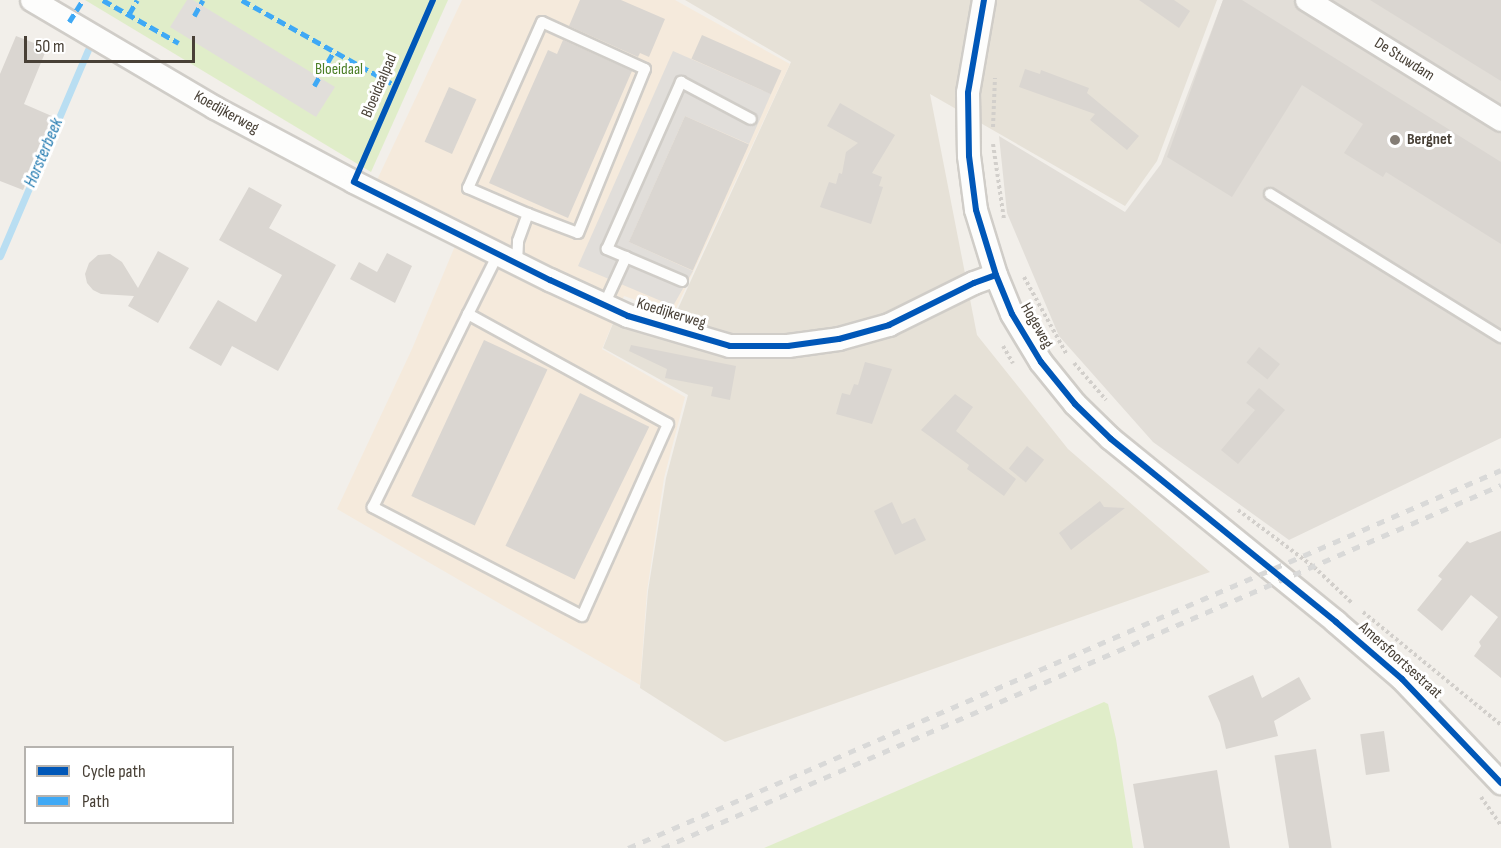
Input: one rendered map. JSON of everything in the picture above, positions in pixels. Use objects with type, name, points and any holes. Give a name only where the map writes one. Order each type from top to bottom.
[{"type":"street","name":"Koedijkerweg","points":[[33,0],[215,108],[354,182],[507,258],[628,316],[730,346],[788,346],[839,339],[890,325],[996,275]]},
{"type":"street","name":"Hogeweg","points":[[984,0],[968,93],[969,156],[976,210],[996,275],[1012,314],[1041,362],[1076,404],[1111,439],[1271,570]]},
{"type":"street","name":"De Stuwdam","points":[[1307,0],[1501,120]]},
{"type":"street","name":"Amersfoortsestraat","points":[[1271,570],[1402,679],[1501,783]]},
{"type":"lane","points":[[543,22],[645,69],[578,233],[528,213],[468,188],[543,22]]},
{"type":"lane","points":[[682,281],[607,249],[681,81],[751,119]]},
{"type":"lane","points":[[1270,194],[1501,338]]},
{"type":"lane","points":[[468,314],[668,424],[582,616],[373,507],[468,314],[518,242],[528,213]]},
{"type":"lane","points":[[604,305],[626,257]]},
{"type":"path","points":[[996,68],[993,139],[1007,230]]},
{"type":"path","points":[[1477,791],[1501,826]]},
{"type":"shaded area","points":[[187,0],[193,0],[335,87],[316,117],[170,27]]},
{"type":"shaded area","points":[[462,0],[675,0],[790,64],[674,313],[624,296],[602,349],[685,397],[664,478],[647,591],[640,685],[337,509],[412,349],[465,222],[377,180]]},
{"type":"shaded area","points":[[685,0],[1217,0],[1157,161],[1125,206],[930,94],[977,335],[1068,449],[1210,572],[725,742],[640,688],[648,591],[666,478],[688,395],[603,348],[614,321],[665,337],[791,62]]},
{"type":"shaded area","points":[[1223,0],[1501,0],[1501,438],[1289,540],[1153,442],[1059,336],[1007,213],[999,136],[1125,212],[1161,164]]},
{"type":"shaded area","points":[[673,51],[771,94],[749,144],[685,116],[629,242],[693,271],[673,306],[578,266]]},
{"type":"green space","name":"Bloeidaal","points":[[85,0],[448,0],[371,172]]},
{"type":"green space","points":[[1104,702],[1108,704],[1116,739],[1133,848],[764,848]]},
{"type":"building","points":[[580,0],[621,0],[665,19],[649,57],[640,53],[638,57],[569,26]]},
{"type":"building","points":[[1139,0],[1174,0],[1190,11],[1179,28]]},
{"type":"building","points":[[1223,0],[1242,0],[1501,162],[1501,244],[1386,172],[1383,177],[1344,153],[1363,124],[1302,85],[1232,197],[1167,157]]},
{"type":"building","points":[[1370,0],[1501,0],[1501,81]]},
{"type":"building","points":[[702,35],[781,70],[771,94],[691,59]]},
{"type":"building","points":[[16,36],[47,48],[24,104],[54,117],[23,190],[0,181],[0,74]]},
{"type":"building","points":[[563,40],[632,71],[568,218],[489,183],[548,50],[557,54]]},
{"type":"building","points":[[1025,69],[1040,74],[1041,70],[1089,88],[1087,93],[1139,136],[1127,150],[1090,120],[1095,114],[1019,87]]},
{"type":"building","points":[[449,87],[476,99],[452,154],[425,142]]},
{"type":"building","points":[[840,103],[895,135],[872,173],[882,177],[879,186],[883,187],[871,224],[820,207],[829,182],[836,184],[839,173],[842,174],[846,152],[858,143],[827,126]]},
{"type":"building","points":[[685,116],[749,144],[693,271],[629,242]]},
{"type":"building","points":[[249,187],[282,205],[269,228],[336,265],[278,371],[232,346],[221,366],[189,348],[218,300],[256,322],[282,275],[219,240]]},
{"type":"building","points":[[158,251],[189,268],[158,323],[128,306],[134,296],[101,294],[87,283],[85,274],[89,263],[98,255],[110,254],[122,262],[138,288]]},
{"type":"building","points":[[387,253],[412,266],[395,303],[350,279],[359,262],[377,272]]},
{"type":"building","points":[[484,340],[547,370],[475,525],[411,496]]},
{"type":"building","points":[[631,345],[736,366],[730,400],[711,396],[713,387],[665,378],[667,369],[629,351]]},
{"type":"building","points":[[1259,347],[1280,364],[1267,380],[1246,363]]},
{"type":"building","points":[[865,362],[892,369],[872,424],[836,414],[842,393],[850,395],[854,384],[858,385]]},
{"type":"building","points":[[1259,388],[1285,410],[1238,464],[1221,450],[1255,410],[1246,403]]},
{"type":"building","points":[[580,393],[649,427],[575,580],[505,546]]},
{"type":"building","points":[[955,394],[973,407],[956,431],[1016,479],[1004,496],[967,469],[969,465],[921,430]]},
{"type":"building","points":[[1027,446],[1044,460],[1026,482],[1009,469]]},
{"type":"building","points":[[1100,501],[1104,507],[1125,508],[1071,550],[1059,533]]},
{"type":"building","points":[[892,502],[902,524],[915,518],[926,540],[895,555],[874,511]]},
{"type":"building","points":[[1501,531],[1501,678],[1474,656],[1481,646],[1479,642],[1498,617],[1471,595],[1442,631],[1417,610],[1442,579],[1438,576],[1467,541],[1470,543]]},
{"type":"building","points":[[1253,675],[1262,698],[1299,677],[1311,699],[1274,721],[1278,736],[1226,749],[1220,723],[1208,696]]},
{"type":"building","points":[[1384,731],[1390,772],[1366,775],[1360,734]]},
{"type":"building","points":[[1316,749],[1332,848],[1289,848],[1275,756]]},
{"type":"building","points":[[1217,770],[1230,848],[1144,848],[1133,784]]},
{"type":"waterway","name":"Horsterbeek","points":[[0,256],[88,50]]},
{"type":"railway","points":[[628,848],[1501,470]]},
{"type":"railway","points":[[662,848],[1501,485]]},
{"type":"marked path","points":[[69,22],[83,0]]},
{"type":"marked path","points":[[103,0],[179,43]]},
{"type":"marked path","points":[[129,14],[137,0]]},
{"type":"marked path","points":[[194,16],[203,0]]},
{"type":"marked path","points":[[242,0],[395,85]]},
{"type":"marked path","points":[[314,86],[334,51]]},
{"type":"cycle path","name":"Bloeidaalpad","points":[[433,0],[354,182],[550,280],[628,316],[730,346],[788,346],[839,339],[889,325],[974,283],[996,275]]},
{"type":"cycle path","points":[[984,0],[968,93],[969,156],[976,210],[996,275],[1012,314],[1041,362],[1075,404],[1111,439],[1336,622],[1402,679],[1501,783]]},
{"type":"place","name":"Bergnet","points":[[1395,140]]}]
